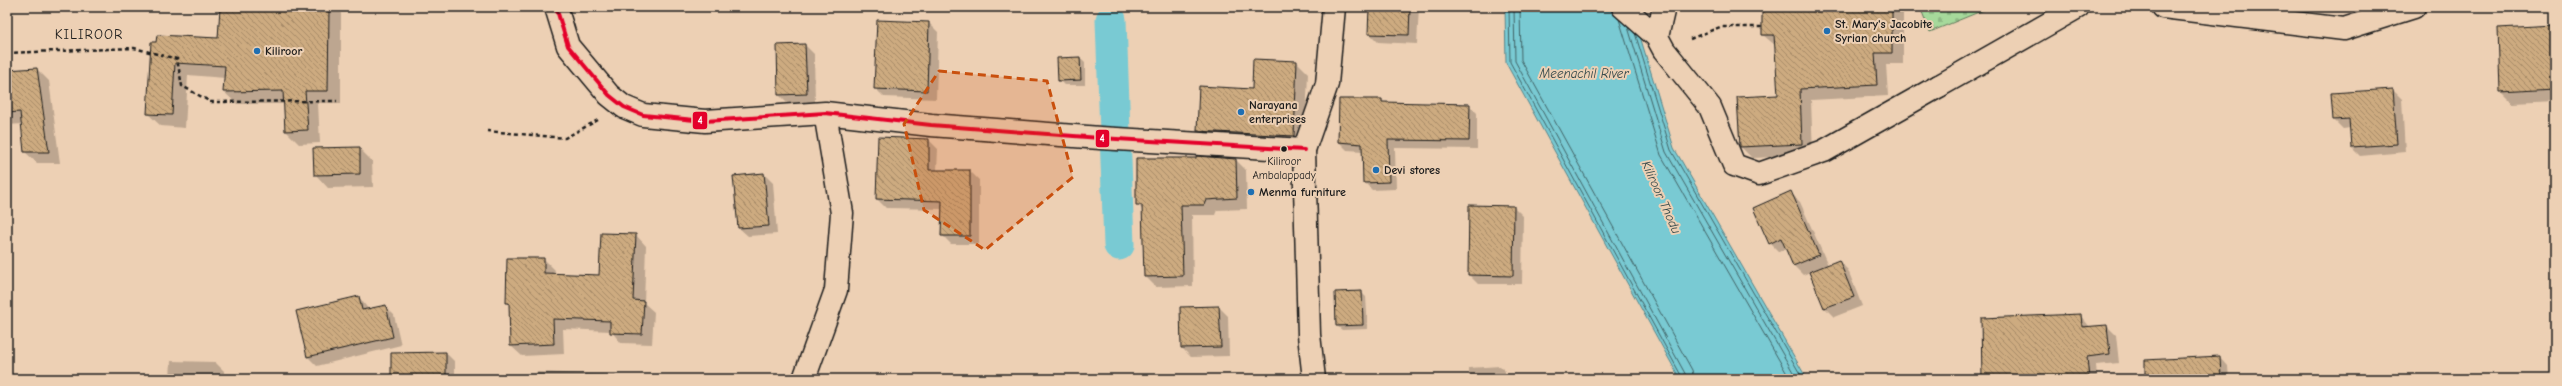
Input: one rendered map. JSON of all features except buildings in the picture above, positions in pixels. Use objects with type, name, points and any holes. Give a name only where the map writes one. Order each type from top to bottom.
[{"type":"street","points":[[556,7],[568,46],[609,95],[624,107],[643,115],[705,121],[825,114],[931,125],[1100,138],[1304,150]]},
{"type":"street","points":[[1314,379],[1309,335],[1304,150],[1327,84],[1334,7]]},
{"type":"street","points":[[1623,7],[1654,38],[1710,107],[1734,165],[1759,174],[1824,150],[2078,7]]},
{"type":"street","points":[[1654,38],[1664,7]]},
{"type":"street","points":[[2163,7],[2344,29],[2414,7]]},
{"type":"street","points":[[804,379],[836,290],[842,213],[825,114]]},
{"type":"path","points":[[1654,38],[1720,27],[1762,27]]},
{"type":"path","points":[[7,53],[134,48],[177,59],[182,86],[211,102],[337,101]]},
{"type":"path","points":[[487,131],[565,138],[624,107]]},
{"type":"highlighted area","points":[[939,71],[1047,81],[1073,177],[985,250],[924,210],[904,124]]},
{"type":"green space","points":[[1920,7],[1991,7],[1930,32]]},
{"type":"water","name":"Meenachil River","points":[[1505,7],[1631,7],[1674,148],[1807,379],[1680,379],[1506,63]]},
{"type":"waterway","points":[[1111,20],[1119,245]]},
{"type":"transit line","name":"4","points":[[556,7],[568,46],[609,95],[624,107],[643,115],[705,121],[825,113],[931,125],[1100,138],[1304,150]]},
{"type":"place","name":"St. Mary's Jacobite Syrian church","points":[[1827,31]]},
{"type":"place","name":"Kiliroor","points":[[257,51]]},
{"type":"place","name":"Narayana enterprises","points":[[1241,112]]},
{"type":"place","name":"Kiliroor Ambalappady","points":[[1284,149]]},
{"type":"place","name":"Devi stores","points":[[1376,170]]},
{"type":"place","name":"Menma furniture","points":[[1251,192]]},
{"type":"district","name":"KILIROOR","points":[[89,34]]},
{"type":"water label","name":"Kiliroor Thodu","points":[[1662,197]]}]
